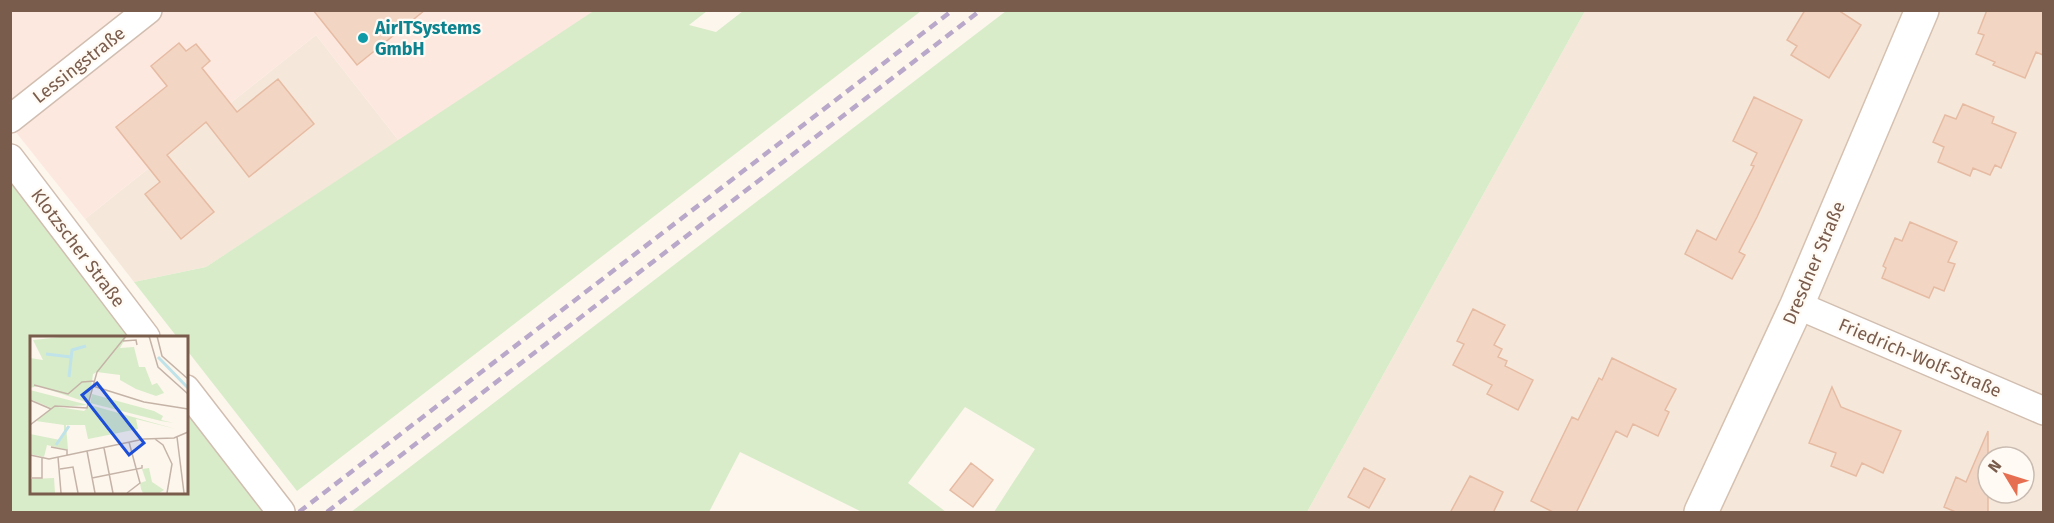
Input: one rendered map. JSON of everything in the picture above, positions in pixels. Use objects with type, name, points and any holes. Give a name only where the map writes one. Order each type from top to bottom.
[{"type":"main road","name":"Dresdner Straße","points":[[1701,513],[1797,305],[1922,10]]},
{"type":"street","name":"Lessingstraße","points":[[10,119],[148,10]]},
{"type":"street","name":"Klotzscher Straße","points":[[10,158],[145,336]]},
{"type":"street","name":"Friedrich-Wolf-Straße","points":[[1797,305],[2043,411]]},
{"type":"street","points":[[188,392],[281,513]]},
{"type":"shaded area","points":[[11,11],[595,11],[399,141],[316,35],[85,219],[11,126]]},
{"type":"shaded area","points":[[1585,11],[2043,11],[2043,512],[1307,512]]},
{"type":"shaded area","points":[[316,35],[399,141],[206,267],[134,282],[85,219]]},
{"type":"green space","points":[[595,10],[707,11],[689,25],[716,32],[743,11],[921,11],[297,491],[188,352],[188,336],[176,336],[134,282],[206,267]]},
{"type":"green space","points":[[1006,11],[1585,11],[1307,512],[994,512],[1035,449],[965,407],[908,483],[946,512],[862,512],[740,452],[709,512],[351,512]]},
{"type":"green space","points":[[10,168],[139,336],[30,336],[30,493],[188,493],[188,400],[271,512],[11,512]]},
{"type":"building","name":"AirITSystems GmbH","points":[[313,10],[425,10],[357,65]]},
{"type":"building","points":[[1805,10],[1838,10],[1861,25],[1829,78],[1791,55],[1797,46],[1787,40]]},
{"type":"building","points":[[1987,10],[2043,10],[2043,55],[2036,52],[2025,78],[1993,65],[1995,62],[1976,54],[1984,35],[1978,33]]},
{"type":"building","points":[[179,43],[186,51],[196,44],[210,61],[202,68],[237,112],[278,79],[314,124],[249,177],[206,122],[167,155],[214,212],[181,239],[145,194],[160,182],[116,127],[167,86],[151,66]]},
{"type":"building","points":[[1754,97],[1802,120],[1739,252],[1745,255],[1732,279],[1685,254],[1697,230],[1716,240],[1754,166],[1751,165],[1757,153],[1733,141]]},
{"type":"building","points":[[1963,104],[1994,117],[1992,123],[2016,133],[2001,168],[1995,165],[1990,175],[1973,168],[1970,176],[1938,162],[1944,147],[1933,142],[1945,115],[1956,119]]},
{"type":"building","points":[[1910,222],[1957,242],[1948,262],[1955,264],[1944,291],[1934,287],[1929,298],[1882,278],[1886,268],[1883,266],[1895,238],[1902,241]]},
{"type":"building","points":[[1473,309],[1505,325],[1494,345],[1502,349],[1498,357],[1507,361],[1505,366],[1533,380],[1518,410],[1487,394],[1492,385],[1453,365],[1464,344],[1457,341]]},
{"type":"building","points":[[1612,358],[1676,389],[1665,410],[1669,412],[1658,436],[1633,424],[1627,437],[1616,431],[1576,513],[1555,513],[1531,501],[1572,417],[1578,420],[1599,378],[1602,380]]},
{"type":"building","points":[[1832,387],[1841,407],[1901,431],[1883,473],[1862,463],[1856,476],[1831,466],[1836,453],[1809,443]]},
{"type":"building","points":[[1988,431],[1988,445],[1982,445]]},
{"type":"building","points":[[1976,459],[1976,505],[1988,505],[1988,513],[1958,513],[1944,507],[1956,477],[1966,482]]},
{"type":"building","points":[[971,463],[993,480],[973,507],[950,490]]},
{"type":"building","points":[[1364,468],[1385,479],[1369,508],[1348,497]]},
{"type":"building","points":[[1470,476],[1503,492],[1493,513],[1450,513]]},
{"type":"railway","points":[[299,512],[953,10]]},
{"type":"railway","points":[[327,512],[981,10]]},
{"type":"place","name":"AirITSystems GmbH","points":[[363,38]]}]
